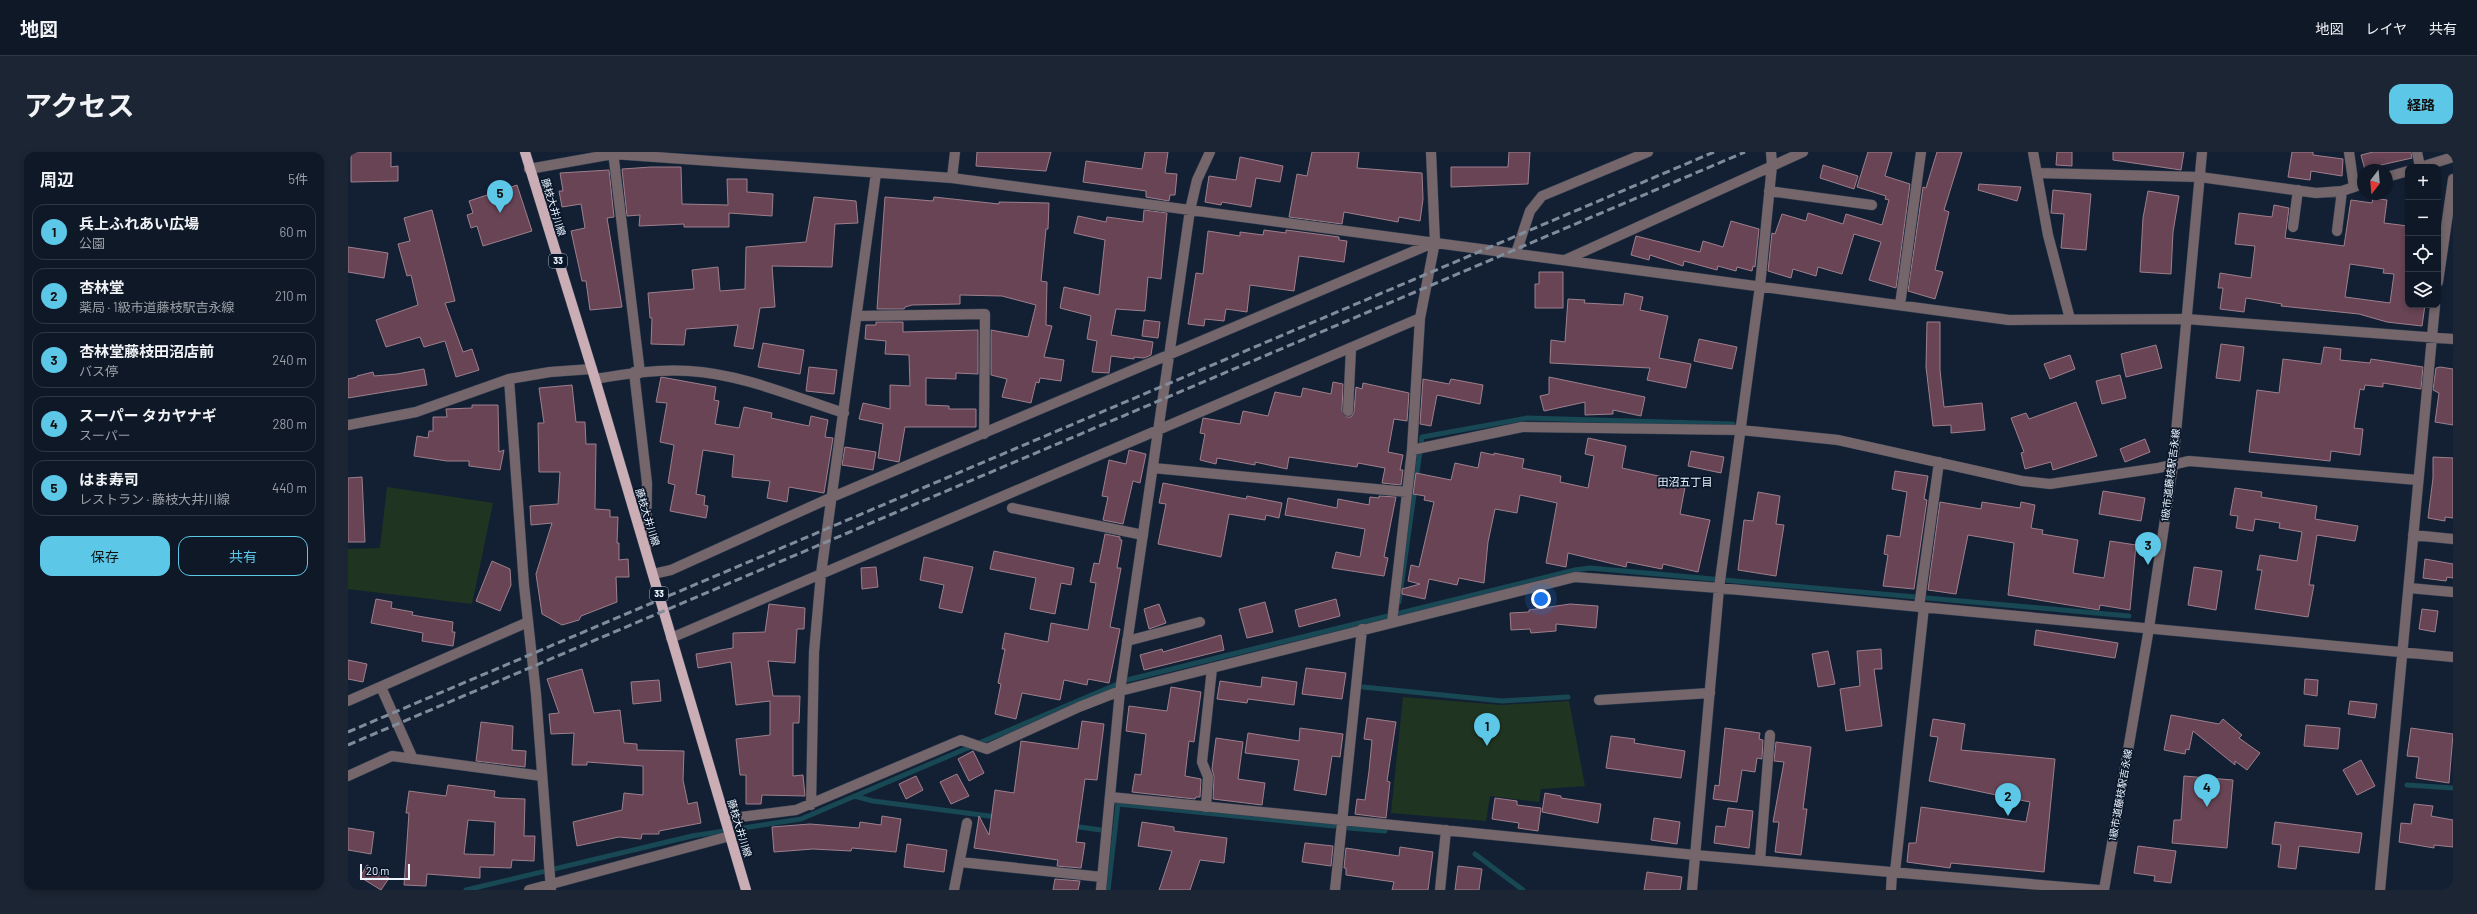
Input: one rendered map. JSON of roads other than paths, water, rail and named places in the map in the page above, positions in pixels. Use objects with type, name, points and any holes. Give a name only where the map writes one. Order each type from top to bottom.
[{"type":"main road","name":"藤枝大井川線","points":[[525,152],[595,379],[746,890]]},
{"type":"street","points":[[952,178],[955,152]]},
{"type":"street","points":[[1101,890],[1120,691],[1168,356],[1190,210],[1197,180],[1210,152]]},
{"type":"street","points":[[1392,622],[1412,450],[1420,318],[1435,242],[1431,152]]},
{"type":"street","points":[[1516,253],[1530,211],[1542,196],[1648,152]]},
{"type":"street","points":[[1692,890],[1719,588],[1760,286],[1772,165],[1771,152]]},
{"type":"street","points":[[1565,260],[1803,152]]},
{"type":"street","points":[[1900,305],[1921,152]]},
{"type":"street","points":[[2033,152],[2048,235],[2070,320]]},
{"type":"street","name":"1級市道藤枝駅吉永線","points":[[2104,890],[2149,628],[2173,465],[2202,152]]},
{"type":"street","points":[[2349,152],[2357,179]]},
{"type":"street","points":[[2417,152],[2419,164]]},
{"type":"street","points":[[613,153],[637,372],[647,483],[646,550]]},
{"type":"street","points":[[529,169],[613,153],[952,178],[2009,320],[2186,319],[2453,339]]},
{"type":"street","points":[[2430,164],[2453,157]]},
{"type":"street","points":[[2393,175],[2405,172]]},
{"type":"street","points":[[811,805],[814,652],[821,574],[830,498],[844,413],[876,173]]},
{"type":"street","points":[[2037,173],[2200,177],[2316,193],[2342,191],[2357,187]]},
{"type":"street","points":[[2439,272],[2453,180]]},
{"type":"street","points":[[2293,227],[2298,190]]},
{"type":"street","points":[[1769,191],[1872,205]]},
{"type":"street","points":[[2337,231],[2342,191]]},
{"type":"street","points":[[653,574],[671,570],[830,498],[1435,242]]},
{"type":"street","points":[[2380,890],[2404,652],[2430,337],[2435,308]]},
{"type":"street","points":[[857,316],[985,314],[984,434]]},
{"type":"street","points":[[671,638],[1420,318]]},
{"type":"street","points":[[1348,411],[1351,348]]},
{"type":"street","points":[[348,425],[416,412],[509,379],[550,372],[592,369]]},
{"type":"street","points":[[595,379],[637,372],[688,371],[729,376],[844,413]]},
{"type":"street","points":[[509,379],[551,886]]},
{"type":"street","points":[[1412,450],[1522,426],[1741,430],[1838,440],[2022,481],[2050,484],[2173,465],[2189,461],[2418,480]]},
{"type":"street","points":[[1891,890],[1911,732],[1922,607],[1921,589],[1938,462]]},
{"type":"street","points":[[1153,468],[1407,492]]},
{"type":"street","points":[[1012,508],[1143,535]]},
{"type":"street","points":[[2413,535],[2453,539]]},
{"type":"street","points":[[725,819],[796,810],[811,805],[962,740],[987,749],[1079,707],[1120,691],[1575,577],[1719,588],[2453,657]]},
{"type":"street","points":[[2409,588],[2453,592]]},
{"type":"street","points":[[348,701],[528,622]]},
{"type":"street","points":[[1127,641],[1200,622]]},
{"type":"street","points":[[1336,890],[1362,630]]},
{"type":"street","points":[[1206,806],[1208,777],[1202,762],[1212,668]]},
{"type":"street","points":[[381,687],[413,759]]},
{"type":"street","points":[[1599,700],[1710,693]]},
{"type":"street","points":[[1760,860],[1770,736]]},
{"type":"street","points":[[348,776],[392,756],[542,776]]},
{"type":"street","points":[[1110,797],[1695,855],[2099,890]]},
{"type":"street","points":[[954,890],[968,823]]},
{"type":"street","points":[[1440,890],[1446,830]]},
{"type":"street","points":[[529,890],[551,886],[730,836]]},
{"type":"street","points":[[960,862],[1102,876]]},
{"type":"waterway","points":[[1399,602],[1422,437],[1527,418],[1733,424]]},
{"type":"waterway","points":[[466,890],[692,836],[801,819],[1127,680],[1575,570],[1590,568],[2129,616]]},
{"type":"waterway","points":[[1363,687],[1502,701],[1568,697]]},
{"type":"waterway","points":[[2407,785],[2453,788]]},
{"type":"waterway","points":[[854,796],[873,801],[997,817]]},
{"type":"waterway","points":[[1108,890],[1118,804],[1334,826]]},
{"type":"waterway","points":[[1072,826],[1108,831]]},
{"type":"waterway","points":[[1349,828],[1385,831]]},
{"type":"waterway","points":[[1475,854],[1523,890]]},
{"type":"railway","points":[[348,732],[1714,152]]},
{"type":"railway","points":[[348,745],[1745,152]]},
{"type":"place","name":"はま寿司","points":[[500,213]]},
{"type":"place","name":"杏林堂藤枝田沼店前","points":[[2148,565]]},
{"type":"place","name":"兵上ふれあい広場","points":[[1487,746]]},
{"type":"place","name":"スーパー タカヤナギ","points":[[2207,807]]},
{"type":"place","name":"杏林堂","points":[[2008,816]]},
{"type":"district","name":"田沼五丁目","points":[[1685,482]]}]
